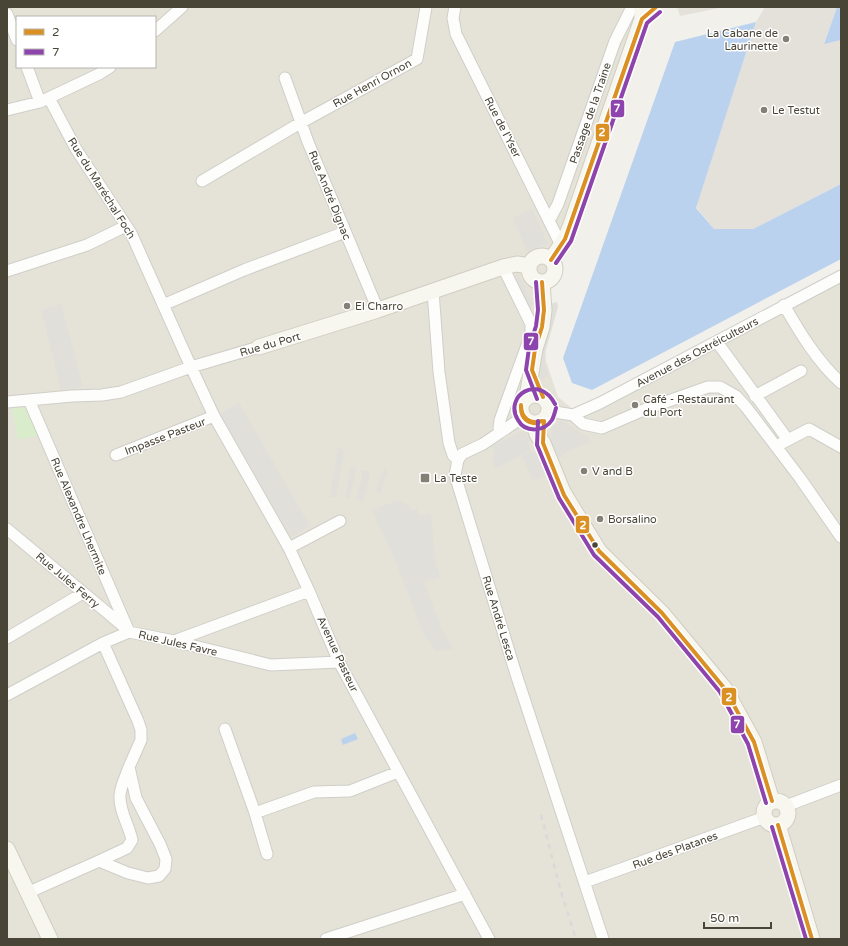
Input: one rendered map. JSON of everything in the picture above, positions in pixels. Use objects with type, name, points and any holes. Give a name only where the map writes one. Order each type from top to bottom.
[{"type":"main road","points":[[551,260],[567,233],[649,9]]},
{"type":"main road","points":[[544,256],[551,260],[554,263],[554,272],[550,279],[538,282],[530,274],[530,262],[536,257],[544,256]]},
{"type":"main road","name":"Rue du Port","points":[[259,347],[378,310],[503,267],[517,264],[529,266]]},
{"type":"main road","points":[[537,418],[521,408],[527,397],[535,349],[542,327],[544,310],[542,282]]},
{"type":"main road","points":[[532,370],[543,397],[548,403],[537,418],[538,434],[563,492],[599,551],[662,613],[725,689],[754,742],[772,801]]},
{"type":"main road","points":[[527,397],[535,394],[543,397]]},
{"type":"main road","points":[[772,801],[780,801],[786,806],[788,814],[787,818],[782,824],[778,825],[770,823],[765,817],[764,809],[768,803],[772,801]]},
{"type":"main road","points":[[778,825],[812,939]]},
{"type":"main road","points":[[7,849],[50,939]]},
{"type":"street","points":[[156,30],[182,7]]},
{"type":"street","name":"Rue Henri Ornon","points":[[302,122],[417,59],[426,7]]},
{"type":"street","name":"Rue de l'Yser","points":[[455,7],[453,18],[456,34],[561,245]]},
{"type":"street","name":"Passage de la Traine","points":[[549,221],[558,204],[615,41],[632,7]]},
{"type":"street","points":[[7,14],[16,37]]},
{"type":"street","name":"Rue du Maréchal Foch","points":[[28,68],[45,100],[131,233],[191,367]]},
{"type":"street","points":[[7,110],[45,100],[108,68]]},
{"type":"street","name":"Rue André Dignac","points":[[285,78],[308,142],[378,310]]},
{"type":"street","points":[[202,181],[302,122]]},
{"type":"street","points":[[7,271],[88,245],[126,226]]},
{"type":"street","points":[[163,305],[244,270],[345,232]]},
{"type":"street","points":[[501,432],[499,428],[500,420],[531,334],[531,324],[503,267]]},
{"type":"street","name":"Avenue des Ostréiculteurs","points":[[573,415],[600,403],[841,276]]},
{"type":"street","points":[[433,291],[439,372],[449,443],[453,455],[458,460],[462,454],[501,432],[537,418],[573,415],[583,424],[602,428],[646,409],[708,387],[720,387],[736,396],[746,407],[800,478],[841,537]]},
{"type":"street","points":[[784,306],[816,357],[841,383]]},
{"type":"street","points":[[717,342],[788,440]]},
{"type":"street","name":"Rue du Port","points":[[7,402],[72,396],[102,396],[121,392],[191,367],[259,347]]},
{"type":"street","name":"Avenue Pasteur","points":[[191,367],[214,416],[289,548],[339,662],[489,939]]},
{"type":"street","points":[[755,396],[801,371]]},
{"type":"street","name":"Rue Alexandre Lhermite","points":[[29,400],[129,632]]},
{"type":"street","name":"Impasse Pasteur","points":[[116,455],[214,416]]},
{"type":"street","points":[[776,447],[809,429],[841,447]]},
{"type":"street","name":"Rue André Lesca","points":[[458,460],[455,476],[516,674],[603,939]]},
{"type":"street","points":[[289,548],[340,521]]},
{"type":"street","name":"Rue Jules Ferry","points":[[7,529],[129,632]]},
{"type":"street","points":[[174,641],[309,591]]},
{"type":"street","points":[[7,638],[83,593]]},
{"type":"street","name":"Rue Jules Favre","points":[[7,695],[104,643],[129,632],[174,641],[271,665],[339,662]]},
{"type":"street","points":[[27,893],[128,848],[132,840],[130,830],[120,806],[120,794],[129,767],[141,740],[141,730],[104,643]]},
{"type":"street","points":[[225,729],[255,813],[267,854]]},
{"type":"street","points":[[99,861],[128,873],[148,878],[160,876],[165,869],[166,859],[160,844],[136,798],[129,767]]},
{"type":"street","points":[[255,813],[314,792],[350,791],[398,772]]},
{"type":"street","points":[[786,806],[841,785]]},
{"type":"street","name":"Rue des Platanes","points":[[585,882],[765,817]]},
{"type":"street","points":[[326,939],[465,894]]},
{"type":"shaded area","points":[[7,7],[650,7],[543,297],[546,361],[558,397],[579,414],[841,274],[841,939],[7,939]]},
{"type":"shaded area","points":[[677,7],[724,7],[680,16]]},
{"type":"shaded area","points":[[765,7],[837,7],[824,43],[841,40],[841,184],[753,229],[714,229],[696,207],[756,22]]},
{"type":"shaded area","points":[[532,209],[548,244],[527,251],[513,218]]},
{"type":"shaded area","points":[[518,273],[533,304],[529,310],[513,279]]},
{"type":"shaded area","points":[[557,302],[558,307],[544,361],[549,376],[539,380],[538,376],[550,304]]},
{"type":"shaded area","points":[[61,304],[83,387],[61,390],[41,310]]},
{"type":"shaded area","points":[[239,403],[310,526],[291,537],[220,414]]},
{"type":"shaded area","points":[[562,420],[589,438],[589,443],[567,451],[559,458],[553,448],[551,430]]},
{"type":"shaded area","points":[[523,431],[529,439],[528,443],[531,450],[495,469],[492,462],[495,452],[492,446]]},
{"type":"shaded area","points":[[338,447],[344,450],[336,497],[330,497]]},
{"type":"shaded area","points":[[530,452],[538,454],[545,475],[533,481],[522,456]]},
{"type":"shaded area","points":[[351,467],[356,468],[350,498],[345,497]]},
{"type":"shaded area","points":[[384,468],[387,473],[380,494],[376,489]]},
{"type":"shaded area","points":[[362,471],[370,471],[363,501],[356,500]]},
{"type":"shaded area","points":[[398,500],[409,505],[410,510],[417,509],[419,515],[431,514],[435,559],[440,577],[424,582],[443,632],[454,649],[436,651],[422,631],[396,562],[372,510]]},
{"type":"green space","points":[[29,407],[40,436],[18,439],[12,408]]},
{"type":"water","points":[[837,7],[841,7],[841,40],[824,44]]},
{"type":"water","points":[[756,22],[696,208],[714,229],[753,229],[841,184],[841,259],[592,390],[572,383],[563,358],[675,42]]},
{"type":"water","points":[[355,733],[358,739],[343,745],[341,739]]},
{"type":"railway","points":[[541,815],[561,892],[576,939]]},
{"type":"transit line","name":"2","points":[[551,260],[565,239],[642,19],[656,7]]},
{"type":"transit line","name":"7","points":[[556,263],[571,241],[647,23],[660,12]]},
{"type":"transit line","name":"7","points":[[536,282],[538,310],[536,326],[529,348],[526,370],[537,399]]},
{"type":"transit line","name":"2","points":[[542,282],[544,310],[542,327],[535,349],[532,370],[543,397]]},
{"type":"transit line","name":"7","points":[[555,404],[548,395],[540,390],[532,389],[525,391],[519,396],[515,403],[515,411],[518,420],[525,427],[530,429],[540,429],[549,424],[553,418],[556,408]]},
{"type":"transit line","name":"2","points":[[521,405],[521,410],[524,417],[534,422],[542,421]]},
{"type":"transit line","name":"2","points":[[521,405],[524,418],[534,423],[542,421]]},
{"type":"transit line","name":"7","points":[[538,421],[537,445],[559,498],[594,555],[658,617],[720,692],[748,744],[766,803]]},
{"type":"transit line","name":"2","points":[[544,421],[543,443],[564,495],[599,551],[662,613],[725,689],[754,742],[772,801]]},
{"type":"transit line","name":"2","points":[[778,825],[812,939]]},
{"type":"transit line","name":"7","points":[[772,827],[806,939]]},
{"type":"place","name":"La Cabane de Laurinette","points":[[786,39]]},
{"type":"place","name":"Le Testut","points":[[764,110]]},
{"type":"place","name":"El Charro","points":[[347,306]]},
{"type":"place","name":"Café - Restaurant du Port","points":[[635,405]]},
{"type":"place","name":"V and B","points":[[584,471]]},
{"type":"place","name":"La Teste","points":[[425,478]]},
{"type":"place","name":"Borsalino","points":[[600,519]]}]
